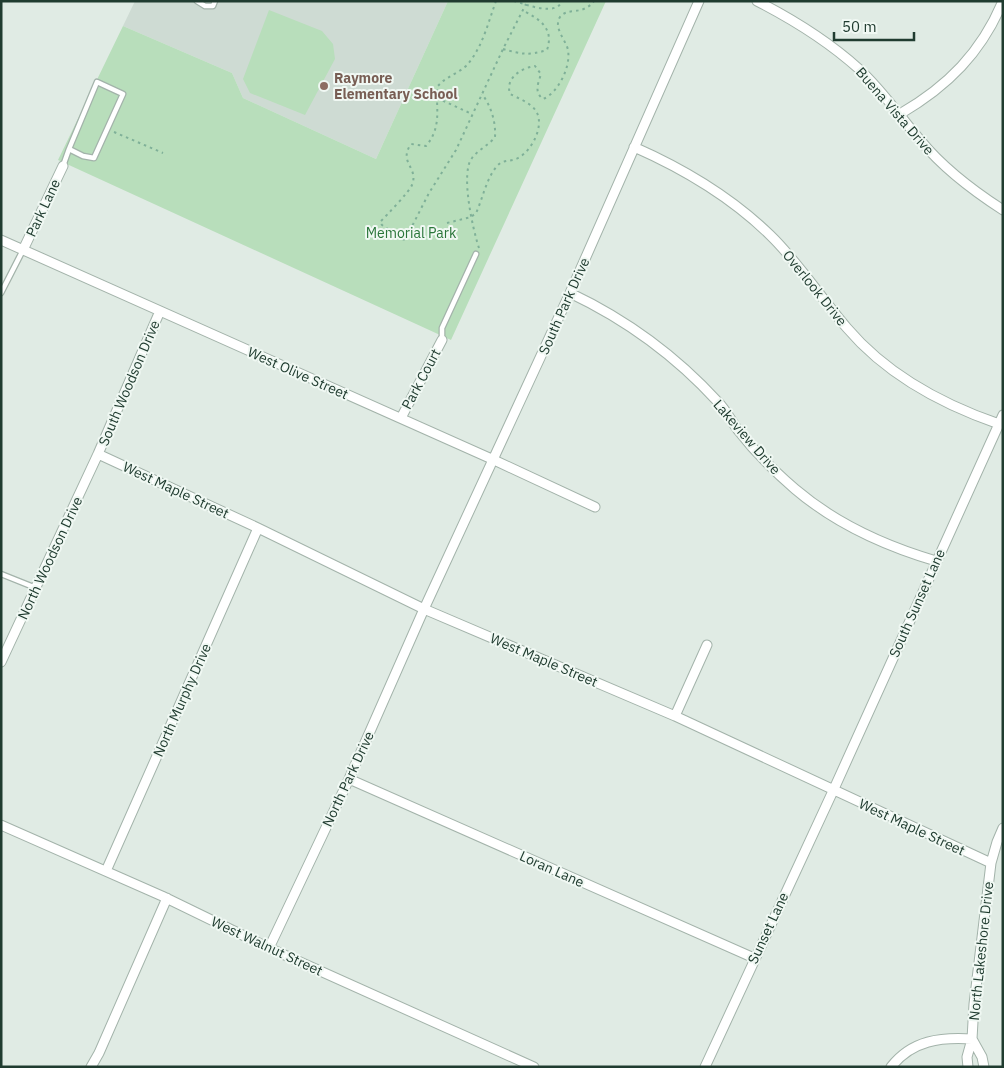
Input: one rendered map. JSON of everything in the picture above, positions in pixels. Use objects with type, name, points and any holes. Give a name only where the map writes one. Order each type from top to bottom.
[{"type":"street","name":"South Park Drive","points":[[424,609],[570,293],[699,1]]},
{"type":"street","name":"Buena Vista Drive","points":[[757,1],[807,28],[860,70],[939,161],[966,184],[1003,210]]},
{"type":"street","points":[[900,114],[923,101],[958,72],[987,34],[1003,1]]},
{"type":"street","name":"Overlook Drive","points":[[634,147],[696,178],[748,215],[790,255],[848,330],[891,369],[915,386],[945,403],[999,424]]},
{"type":"street","name":"Park Lane","points":[[23,250],[63,166]]},
{"type":"street","name":"West Olive Street","points":[[1,240],[595,506]]},
{"type":"street","name":"Lakeview Drive","points":[[570,293],[626,322],[673,358],[720,404],[752,447],[773,470],[822,510],[877,540],[906,552],[936,561]]},
{"type":"street","name":"South Woodson Drive","points":[[98,454],[160,311]]},
{"type":"street","name":"Park Court","points":[[401,418],[442,340]]},
{"type":"street","name":"South Sunset Lane","points":[[833,791],[1003,416]]},
{"type":"street","name":"West Maple Street","points":[[98,454],[258,528],[424,609],[675,716],[991,863]]},
{"type":"street","name":"North Woodson Drive","points":[[1,662],[98,454]]},
{"type":"street","name":"North Murphy Drive","points":[[106,871],[258,528]]},
{"type":"street","name":"North Park Drive","points":[[269,948],[349,779],[424,609]]},
{"type":"street","points":[[675,716],[707,645]]},
{"type":"street","name":"Loran Lane","points":[[349,779],[754,958]]},
{"type":"street","name":"Sunset Lane","points":[[704,1067],[833,791]]},
{"type":"street","name":"West Walnut Street","points":[[1,825],[167,898],[269,948],[534,1067]]},
{"type":"street","name":"North Lakeshore Drive","points":[[968,1067],[967,1057],[972,1039],[974,1004],[991,863],[1003,828]]},
{"type":"street","points":[[91,1067],[99,1053],[167,898]]},
{"type":"street","points":[[891,1067],[904,1054],[931,1041],[944,1038],[972,1039]]},
{"type":"street","name":"North Lakeshore Drive","points":[[972,1039],[982,1057],[984,1067]]},
{"type":"lane","points":[[197,1],[205,6],[212,6],[215,1]]},
{"type":"lane","points":[[63,166],[69,150],[97,82],[123,94],[94,158],[82,156],[69,150]]},
{"type":"lane","points":[[1,293],[23,250]]},
{"type":"lane","points":[[442,340],[442,328],[476,254]]},
{"type":"lane","points":[[1,574],[36,588]]},
{"type":"path","points":[[496,1],[479,47],[466,66],[443,80],[437,86],[437,126],[433,138],[426,146],[411,144],[406,151],[406,160],[414,172],[412,185],[380,222],[382,226],[402,239],[405,240],[429,194],[456,150],[526,4]]},
{"type":"path","points":[[514,1],[547,9],[556,8],[562,1]]},
{"type":"path","points":[[448,223],[471,217],[478,208],[491,175],[497,166],[501,162],[517,158],[526,151],[539,128],[538,112],[510,94],[509,88],[513,76],[527,67],[535,66],[541,74],[537,89],[538,96],[543,100],[550,97],[557,90],[569,61],[568,49],[558,25],[560,17],[566,13],[584,10],[594,1]]},
{"type":"path","points":[[503,49],[533,55],[546,50],[549,42],[549,33],[538,19],[523,11]]},
{"type":"path","points":[[476,254],[481,252],[471,217],[467,180],[469,164],[473,157],[495,137],[496,128],[488,102],[482,94]]},
{"type":"path","points":[[436,98],[442,99],[472,114]]},
{"type":"path","points":[[107,130],[163,153]]},
{"type":"shaded area","name":"Raymore Elementary School","points":[[135,1],[448,1],[376,159],[243,98],[232,73],[123,26]]},
{"type":"green space","name":"Memorial Park","points":[[448,1],[606,1],[451,340],[58,160],[123,26],[232,73],[243,98],[376,159]]},
{"type":"green space","points":[[269,10],[322,31],[333,44],[335,59],[305,115],[250,93],[243,79]]},
{"type":"place","name":"Raymore Elementary School","points":[[324,86]]}]
